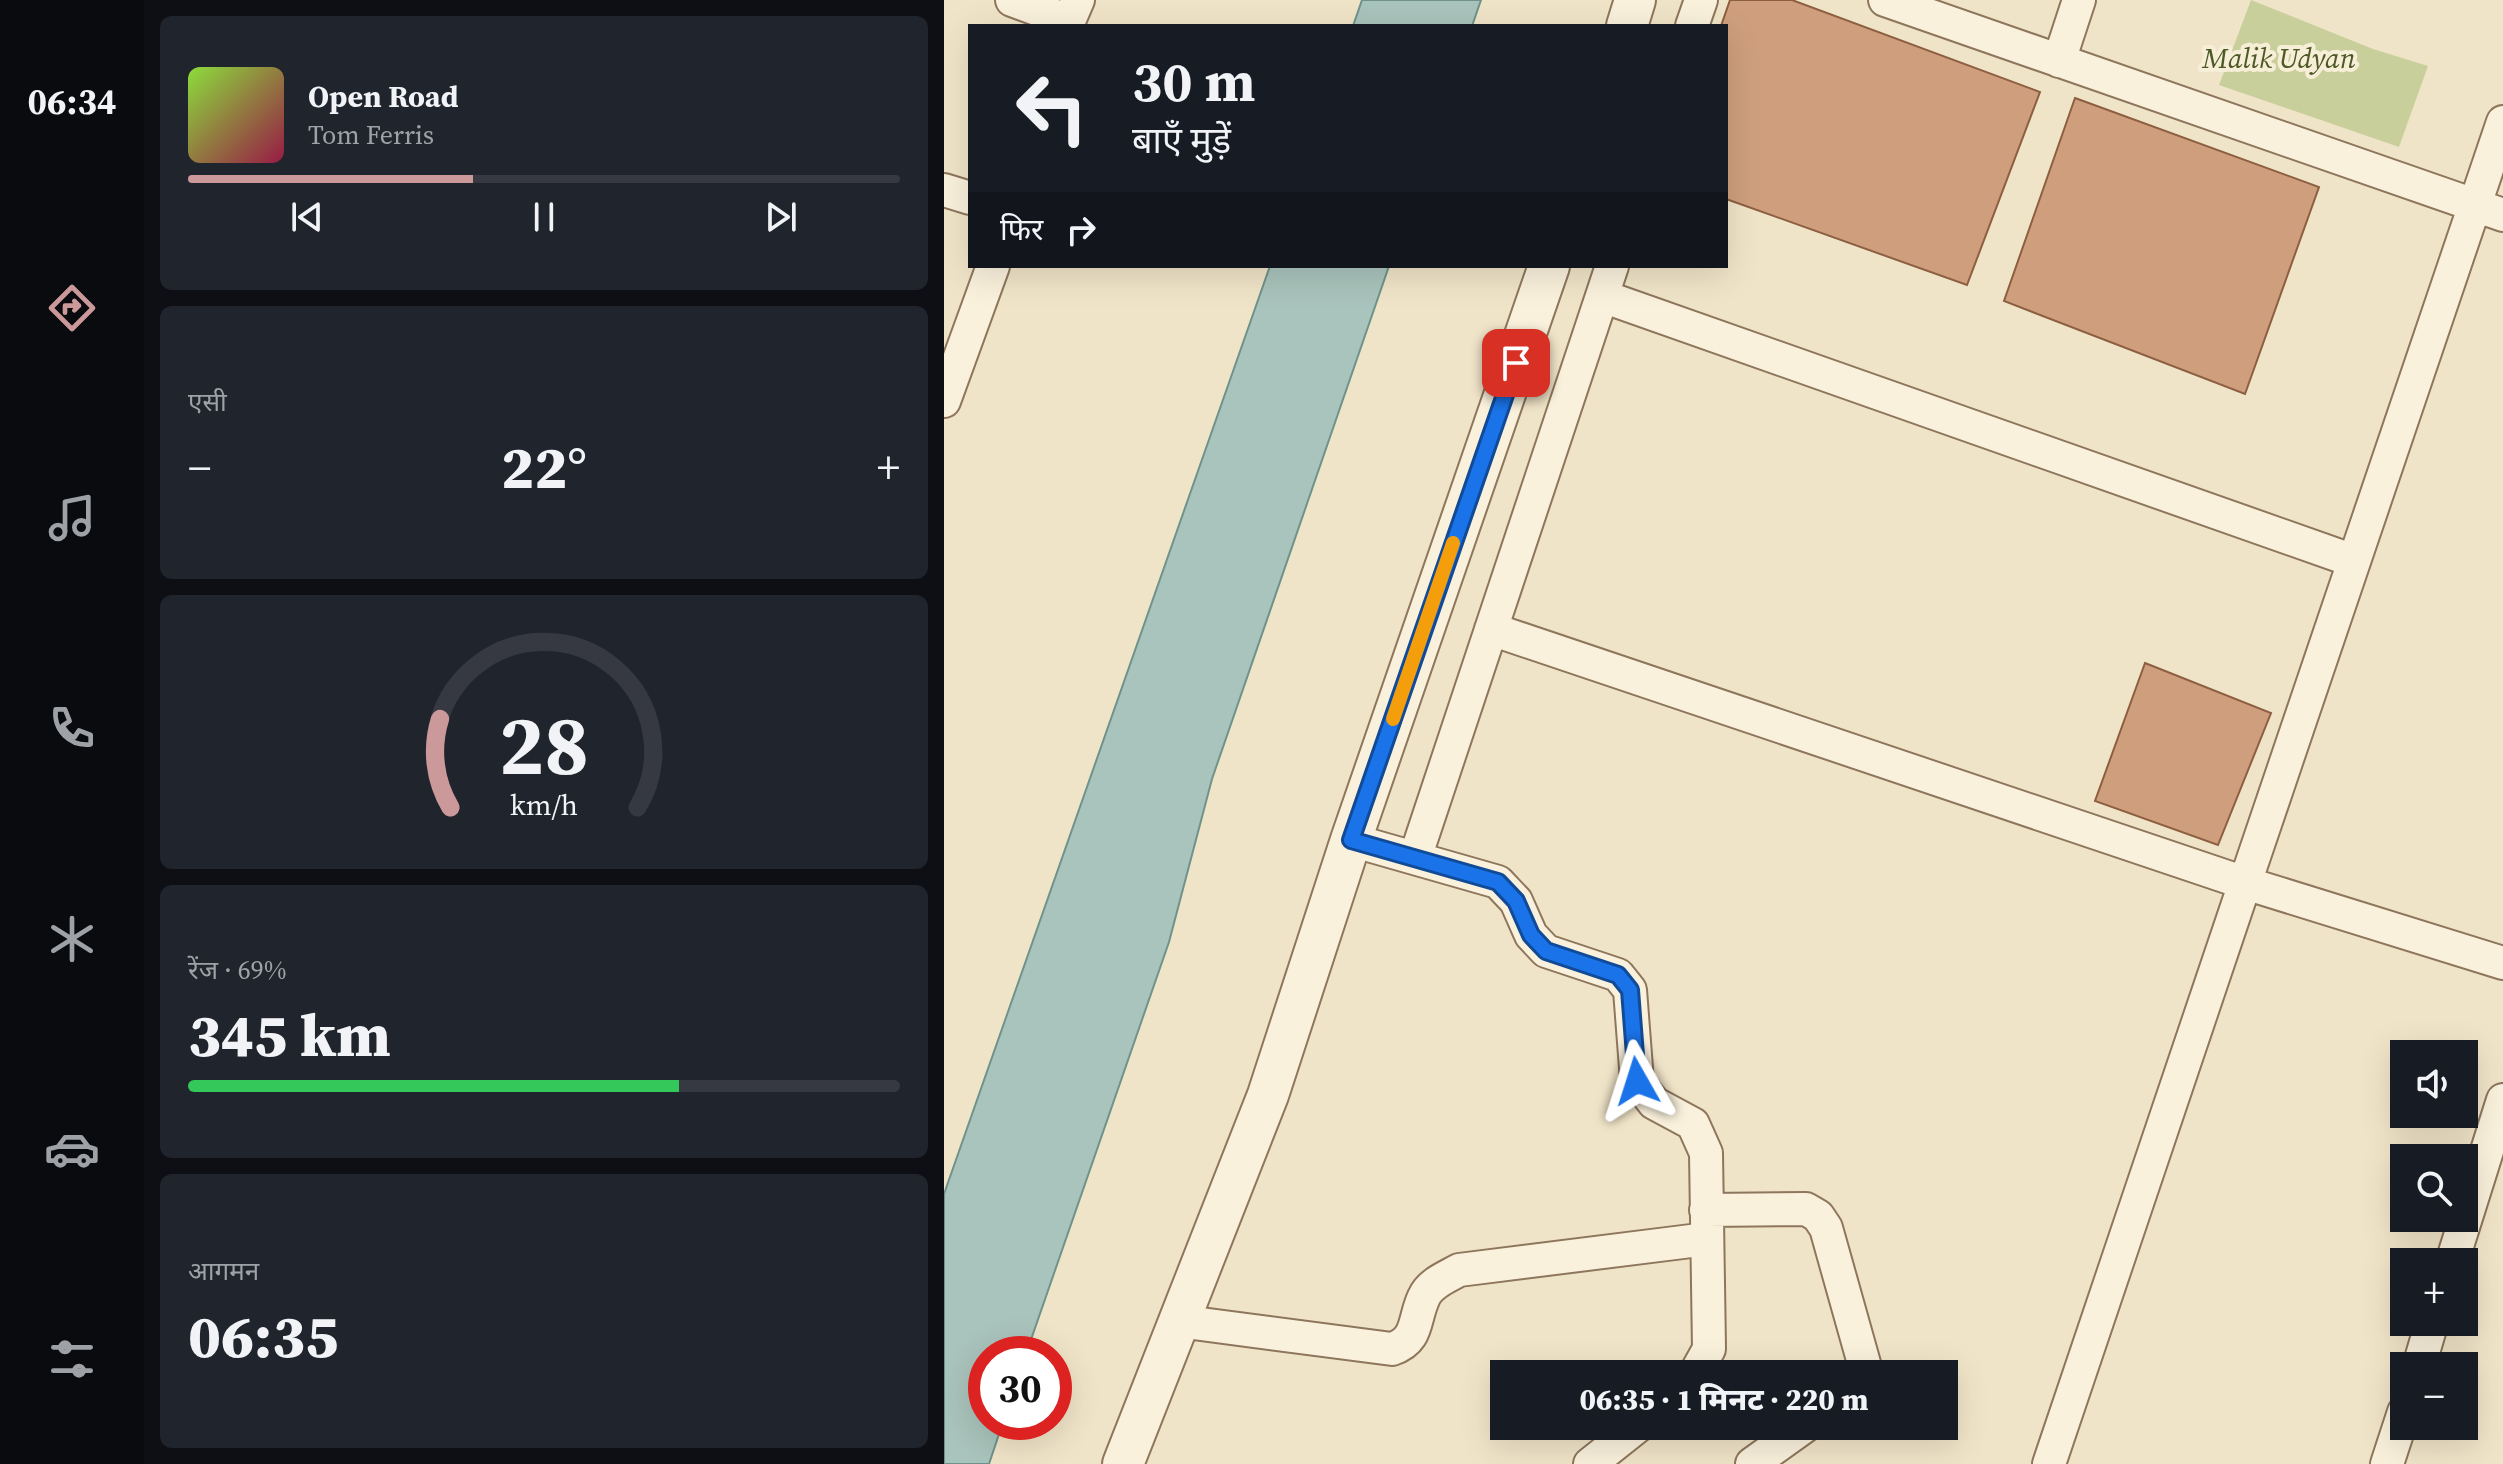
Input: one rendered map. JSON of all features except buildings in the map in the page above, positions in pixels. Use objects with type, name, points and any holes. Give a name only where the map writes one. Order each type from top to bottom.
[{"type":"street","points":[[1012,0],[1072,16]]},
{"type":"street","points":[[1628,24],[1635,0]]},
{"type":"street","points":[[1693,24],[1701,0]]},
{"type":"street","points":[[1885,0],[2489,211]]},
{"type":"street","points":[[2059,61],[2079,0]]},
{"type":"street","points":[[2049,1464],[2354,561],[2489,211],[2503,122]]},
{"type":"street","points":[[944,190],[968,197]]},
{"type":"street","points":[[944,401],[992,268]]},
{"type":"street","points":[[1123,1464],[1268,1095],[1351,840],[1548,268]]},
{"type":"street","points":[[1415,858],[1611,268]]},
{"type":"street","points":[[1602,296],[2354,561]]},
{"type":"street","points":[[1491,629],[2245,883],[2503,963]]},
{"type":"street","points":[[1351,840],[1498,882],[1516,901],[1531,935],[1546,951],[1618,975],[1630,990],[1637,1081],[1654,1103],[1693,1124],[1706,1153],[1709,1349],[1703,1360]]},
{"type":"street","points":[[2456,1248],[2503,1100]]},
{"type":"street","points":[[1178,1321],[1392,1349],[1406,1344],[1413,1335],[1424,1295],[1441,1279],[1459,1270],[1806,1209],[1818,1216],[1826,1228],[1863,1360]]},
{"type":"street","points":[[1590,1464],[1620,1440]]},
{"type":"street","points":[[1752,1464],[1785,1440]]},
{"type":"street","points":[[2387,1464],[2395,1440]]},
{"type":"green space","name":"Malik Udyan","points":[[2251,0],[2373,49],[2428,66],[2399,147],[2219,85]]},
{"type":"water","points":[[1362,0],[1481,0],[1473,24],[1354,24]]},
{"type":"water","points":[[1269,268],[1388,268],[1212,779],[1169,942],[1032,1336],[968,1336],[968,1440],[997,1440],[989,1464],[944,1464],[944,1194]]},
{"type":"slow traffic","points":[[1393,719],[1453,543]]},
{"type":"route","points":[[1516,363],[1351,840],[1498,882],[1516,901],[1531,935],[1546,951],[1618,975],[1630,990],[1637,1081]]}]
